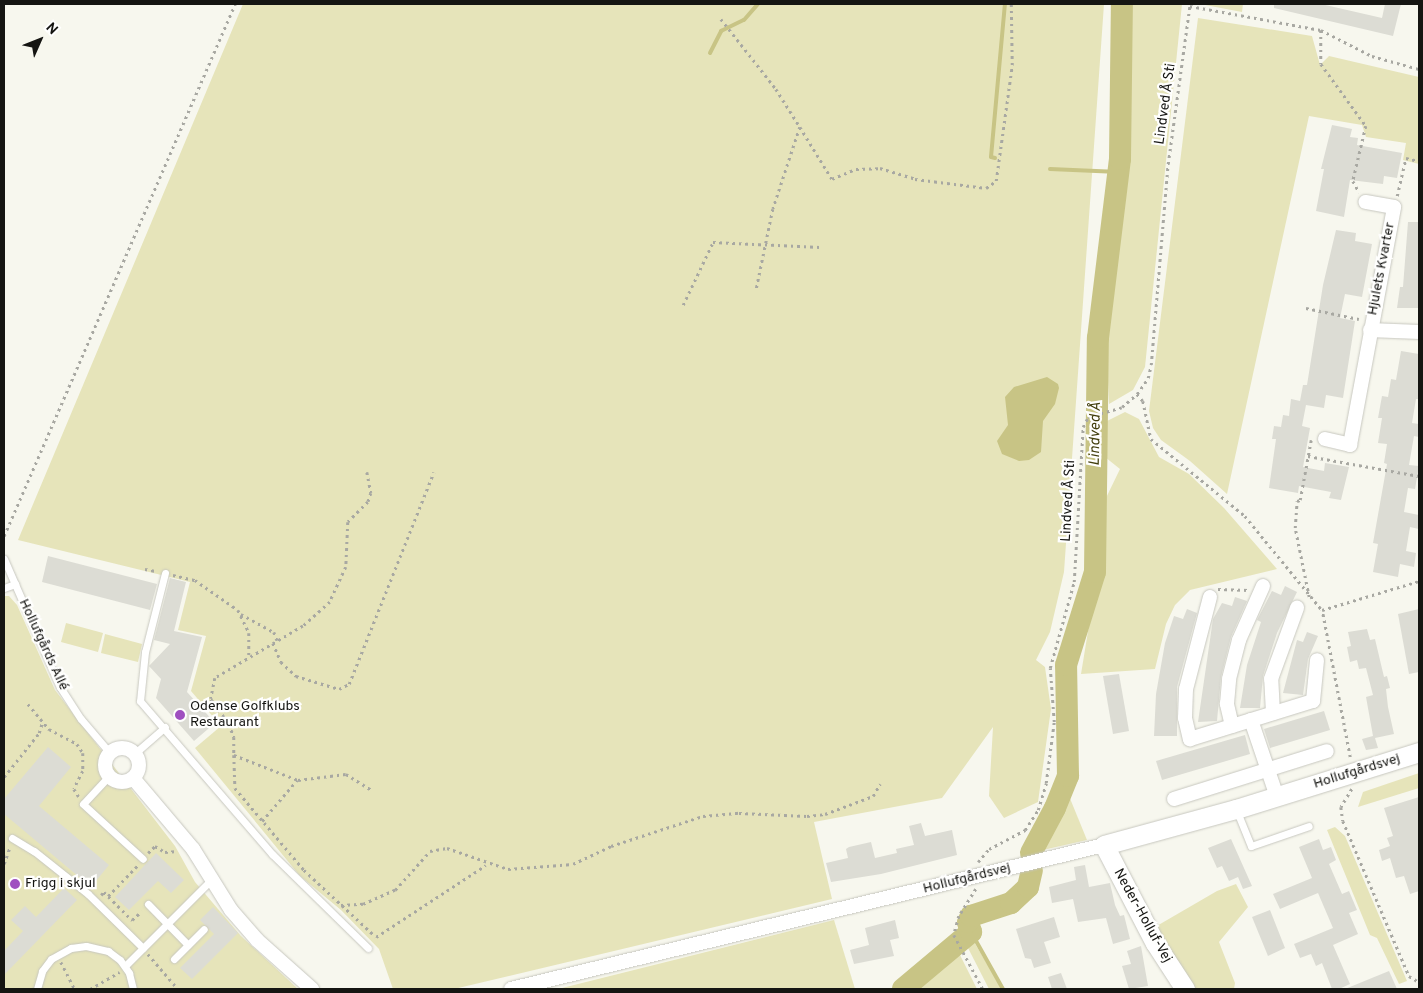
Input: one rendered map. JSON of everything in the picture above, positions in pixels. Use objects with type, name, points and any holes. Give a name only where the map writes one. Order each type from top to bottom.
[{"type":"street","name":"Hjulets Kvarter","points":[[1325,439],[1350,444],[1394,207],[1365,202]]},
{"type":"street","name":"Hjulets Kvarter","points":[[1370,330],[1419,332]]},
{"type":"street","points":[[1232,726],[1226,704],[1229,679],[1239,640],[1261,589]]},
{"type":"street","points":[[1210,597],[1186,689],[1185,718],[1190,739],[1313,701],[1317,660]]},
{"type":"street","points":[[1273,713],[1272,679],[1297,608]]},
{"type":"street","points":[[1251,720],[1277,797]]},
{"type":"street","points":[[122,748],[134,754],[139,763],[133,778],[124,782],[109,776],[105,764],[110,752],[122,748]]},
{"type":"street","points":[[1174,799],[1327,751]]},
{"type":"street","name":"Hollufgårdsvej","points":[[511,989],[1104,845],[1277,797],[1419,752]]},
{"type":"street","points":[[133,778],[190,844],[231,910],[257,940],[312,989]]},
{"type":"street","name":"Neder-Holluf-Vej","points":[[1104,845],[1155,943],[1182,988]]},
{"type":"lane","name":"Hollufgårds Allé","points":[[4,559],[60,687],[81,719],[110,752]]},
{"type":"lane","points":[[165,574],[140,681],[140,701],[165,727],[273,855],[368,948]]},
{"type":"lane","name":"Hollufgårds Allé","points":[[4,588],[15,584]]},
{"type":"lane","points":[[134,754],[165,727]]},
{"type":"lane","points":[[109,776],[83,804],[143,859]]},
{"type":"lane","points":[[1236,809],[1251,846],[1310,826]]},
{"type":"lane","points":[[12,838],[34,851],[95,901],[143,948]]},
{"type":"lane","points":[[125,967],[212,879]]},
{"type":"lane","points":[[148,904],[188,945]]},
{"type":"lane","points":[[174,960],[204,929]]},
{"type":"lane","points":[[37,989],[42,971],[57,954],[71,948],[93,946],[108,951],[125,967],[133,989]]},
{"type":"path","points":[[4,536],[235,4]]},
{"type":"path","points":[[721,20],[776,89],[832,179],[856,169],[880,168],[915,179],[986,188],[996,180],[1012,65],[1010,4]]},
{"type":"path","points":[[1190,5],[1321,30],[1372,56],[1419,69]]},
{"type":"path","name":"Lindved Å Sti","points":[[983,989],[964,950],[954,935],[958,916],[976,890],[976,867],[984,853],[1020,834],[1030,825],[1043,792],[1054,722],[1050,668],[1074,582],[1083,428],[1093,414],[1111,412],[1137,394],[1148,378],[1151,366],[1168,164],[1190,5]]},
{"type":"path","points":[[1321,30],[1321,64],[1366,126],[1353,181],[1365,202]]},
{"type":"path","points":[[756,291],[773,210],[800,127]]},
{"type":"path","points":[[1394,207],[1406,158],[1419,161]]},
{"type":"path","points":[[684,304],[713,242],[820,247]]},
{"type":"path","points":[[1306,308],[1359,318],[1358,329],[1370,330]]},
{"type":"path","points":[[1137,394],[1143,401],[1151,439],[1245,516],[1310,598],[1322,610],[1352,773],[1353,787],[1341,807],[1343,822],[1409,976],[1419,982]]},
{"type":"path","points":[[1310,598],[1295,528],[1296,501],[1300,500],[1312,437],[1325,439]]},
{"type":"path","points":[[1308,456],[1419,476]]},
{"type":"path","points":[[367,472],[370,493],[368,502],[348,522],[346,567],[330,602],[303,626],[215,678],[211,699],[229,724],[234,737],[235,788],[304,870],[376,937],[486,864]]},
{"type":"path","points":[[273,643],[281,662],[296,676],[338,689],[349,684],[434,472]]},
{"type":"path","points":[[145,569],[195,580],[227,600],[240,614],[249,633],[249,659]]},
{"type":"path","points":[[1322,610],[1419,582]]},
{"type":"path","points":[[1210,597],[1220,586],[1261,589]]},
{"type":"path","points":[[240,614],[274,632],[278,640]]},
{"type":"path","points":[[28,704],[42,722],[76,744],[83,753],[83,771],[74,789],[83,804]]},
{"type":"path","points":[[4,777],[39,733],[42,722]]},
{"type":"path","points":[[234,755],[298,780],[346,774],[372,790]]},
{"type":"path","points":[[262,820],[298,780]]},
{"type":"path","points":[[342,905],[362,904],[395,890],[430,851],[448,848],[486,864],[508,869],[573,864],[611,846],[703,816],[739,813],[808,816],[826,814],[873,796],[880,784]]},
{"type":"path","points":[[4,864],[12,838]]},
{"type":"path","points":[[155,846],[165,852],[177,851],[190,844]]},
{"type":"path","points":[[108,896],[143,859]]},
{"type":"path","points":[[95,901],[104,892],[132,920],[148,904]]},
{"type":"path","points":[[143,948],[178,989]]},
{"type":"path","points":[[57,954],[75,989]]},
{"type":"path","points":[[90,989],[125,967]]},
{"type":"shaded area","points":[[243,4],[1104,4],[1064,572],[1050,632],[1036,660],[1045,667],[1051,709],[1038,802],[1004,818],[989,796],[993,727],[942,798],[814,822],[832,899],[454,989],[393,989],[379,949],[341,910],[300,876],[195,748],[221,726],[191,691],[206,636],[178,630],[190,582],[18,540]]},
{"type":"shaded area","points":[[1126,4],[1182,4],[1145,367],[1133,390],[1109,404],[1105,318],[1127,143]]},
{"type":"shaded area","points":[[1200,4],[1243,4],[1242,12]]},
{"type":"shaded area","points":[[1198,18],[1312,36],[1320,65],[1329,56],[1419,77],[1419,164],[1403,160],[1406,143],[1366,137],[1362,125],[1309,116],[1227,494],[1190,461],[1161,440],[1153,428],[1149,411]]},
{"type":"shaded area","points":[[1047,377],[1058,384],[1059,388],[1055,404],[1043,421],[1041,452],[1029,460],[1019,461],[1002,454],[997,441],[1008,425],[1005,397],[1014,387]]},
{"type":"shaded area","points":[[1125,412],[1139,419],[1159,457],[1189,474],[1224,508],[1277,569],[1190,590],[1175,605],[1166,624],[1155,669],[1081,674],[1101,552],[1105,500],[1120,469],[1105,457],[1107,421]]},
{"type":"shaded area","points":[[4,596],[9,596],[17,605],[55,690],[175,846],[195,882],[241,936],[298,989],[4,989]]},
{"type":"shaded area","points":[[66,623],[103,633],[98,652],[61,642]]},
{"type":"shaded area","points":[[105,634],[142,644],[138,662],[101,653]]},
{"type":"shaded area","points":[[1419,773],[1419,788],[1358,807],[1363,792]]},
{"type":"shaded area","points":[[1069,796],[1087,840],[1034,852]]},
{"type":"shaded area","points":[[1335,827],[1345,836],[1407,981],[1399,984],[1377,938],[1370,935],[1327,830]]},
{"type":"shaded area","points":[[1236,884],[1248,907],[1219,942],[1235,983],[1234,989],[1194,989],[1155,927],[1217,891]]},
{"type":"shaded area","points":[[834,920],[855,989],[558,989]]},
{"type":"shaded area","points":[[974,942],[1001,989],[989,989],[967,946]]},
{"type":"shaded area","points":[[959,953],[977,989],[913,989],[952,956]]},
{"type":"building","points":[[1274,4],[1321,4],[1382,18],[1385,4],[1401,4],[1393,36],[1274,8]]},
{"type":"building","points":[[1332,125],[1352,129],[1350,137],[1358,138],[1357,145],[1402,153],[1397,178],[1384,176],[1383,184],[1350,180],[1344,217],[1316,211],[1324,169],[1321,169]]},
{"type":"building","points":[[1408,222],[1419,222],[1419,308],[1397,308],[1400,287],[1403,287]]},
{"type":"building","points":[[1336,230],[1356,233],[1355,241],[1372,244],[1362,297],[1345,294],[1340,318],[1355,321],[1343,398],[1326,395],[1324,408],[1306,405],[1302,426],[1310,428],[1303,467],[1324,471],[1325,463],[1349,467],[1341,500],[1329,498],[1331,492],[1299,486],[1298,493],[1269,488],[1276,439],[1272,439],[1274,426],[1281,427],[1283,415],[1289,416],[1291,399],[1300,401],[1303,385],[1307,385],[1323,285]]},
{"type":"building","points":[[1401,351],[1419,354],[1419,399],[1416,399],[1412,423],[1419,424],[1419,437],[1414,436],[1409,465],[1419,466],[1415,489],[1408,488],[1404,512],[1419,515],[1419,529],[1410,527],[1406,551],[1416,553],[1414,567],[1400,564],[1398,577],[1373,572],[1378,544],[1373,543],[1387,464],[1384,463],[1387,444],[1378,443],[1382,418],[1378,418],[1382,396],[1388,397],[1391,379],[1396,380]]},
{"type":"building","points":[[48,556],[157,584],[150,610],[42,582]]},
{"type":"building","points":[[170,578],[186,582],[174,631],[202,637],[187,692],[215,723],[194,741],[156,698],[161,679],[149,666],[170,644],[154,640]]},
{"type":"building","points":[[1285,586],[1297,592],[1277,633],[1263,676],[1260,708],[1240,708],[1247,665],[1261,622],[1257,620],[1272,591],[1281,595]]},
{"type":"building","points":[[1235,597],[1247,601],[1231,637],[1221,677],[1217,721],[1198,722],[1213,619],[1222,603],[1232,606]]},
{"type":"building","points":[[1187,609],[1197,613],[1177,687],[1177,736],[1154,736],[1156,694],[1165,643],[1174,616],[1183,619]]},
{"type":"building","points":[[1419,609],[1419,672],[1409,674],[1398,614]]},
{"type":"building","points":[[1367,629],[1370,640],[1375,639],[1384,677],[1387,676],[1390,688],[1386,689],[1388,707],[1394,734],[1375,738],[1378,748],[1366,750],[1362,739],[1373,736],[1366,697],[1373,695],[1366,668],[1359,669],[1357,660],[1350,662],[1347,647],[1351,646],[1348,632]]},
{"type":"building","points":[[1307,632],[1318,636],[1308,659],[1303,695],[1283,693],[1297,640],[1303,642]]},
{"type":"building","points":[[1119,674],[1129,731],[1113,734],[1103,676]]},
{"type":"building","points":[[1324,711],[1330,730],[1270,748],[1264,729]]},
{"type":"building","points":[[1245,735],[1250,754],[1162,780],[1156,761]]},
{"type":"building","points":[[48,747],[71,767],[39,806],[109,865],[91,887],[4,814],[4,799]]},
{"type":"building","points":[[1419,797],[1419,891],[1410,894],[1404,876],[1396,878],[1390,858],[1382,861],[1379,850],[1390,846],[1387,838],[1393,836],[1384,808]]},
{"type":"building","points":[[921,823],[925,836],[952,830],[957,855],[881,874],[831,882],[826,863],[848,858],[846,849],[849,847],[871,842],[875,858],[897,853],[896,849],[914,845],[909,826]]},
{"type":"building","points":[[1231,839],[1252,886],[1243,889],[1238,877],[1229,881],[1222,866],[1217,868],[1208,848]]},
{"type":"building","points":[[1319,839],[1323,850],[1331,847],[1336,860],[1329,864],[1342,894],[1349,891],[1357,910],[1349,913],[1358,934],[1333,945],[1350,984],[1339,989],[1332,989],[1322,963],[1316,966],[1311,954],[1300,958],[1294,944],[1333,928],[1318,893],[1280,909],[1273,894],[1312,878],[1299,847]]},
{"type":"building","points":[[156,853],[184,880],[171,893],[158,881],[129,910],[115,897]]},
{"type":"building","points":[[1085,865],[1089,887],[1110,883],[1115,905],[1120,916],[1124,915],[1130,939],[1113,944],[1106,918],[1078,922],[1073,899],[1052,903],[1049,887],[1076,880],[1074,867]]},
{"type":"building","points":[[64,888],[77,900],[4,975],[4,951],[23,931],[11,920],[25,906],[36,917]]},
{"type":"building","points":[[213,907],[238,933],[192,979],[180,968],[214,934],[200,920]]},
{"type":"building","points":[[1270,910],[1285,948],[1268,956],[1252,917]]},
{"type":"building","points":[[1054,917],[1060,937],[1044,942],[1051,963],[1034,968],[1031,959],[1025,958],[1016,929]]},
{"type":"building","points":[[895,920],[899,938],[890,940],[894,956],[854,964],[850,950],[869,945],[865,928]]},
{"type":"building","points":[[1141,946],[1148,986],[1129,989],[1122,966],[1131,964],[1127,951]]},
{"type":"building","points":[[1389,971],[1397,989],[1345,989]]},
{"type":"building","points":[[1061,973],[1067,989],[1052,989],[1048,977]]},
{"type":"waterway","points":[[710,53],[721,31],[744,20],[758,4]]},
{"type":"waterway","points":[[995,158],[991,157],[1005,4]]},
{"type":"waterway","name":"Lindved Å","points":[[1031,853],[1055,808],[1068,776],[1066,665],[1095,572],[1098,338],[1120,159],[1122,4]]},
{"type":"waterway","points":[[1050,169],[1119,172]]},
{"type":"waterway","name":"Lindved Å","points":[[903,989],[971,932],[968,922],[971,916],[1011,903],[1028,887],[1032,870]]},
{"type":"waterway","points":[[971,932],[1003,989]]},
{"type":"place","name":"Odense Golfklubs Restaurant","points":[[180,715]]},
{"type":"place","name":"Frigg i skjul","points":[[15,884]]}]
